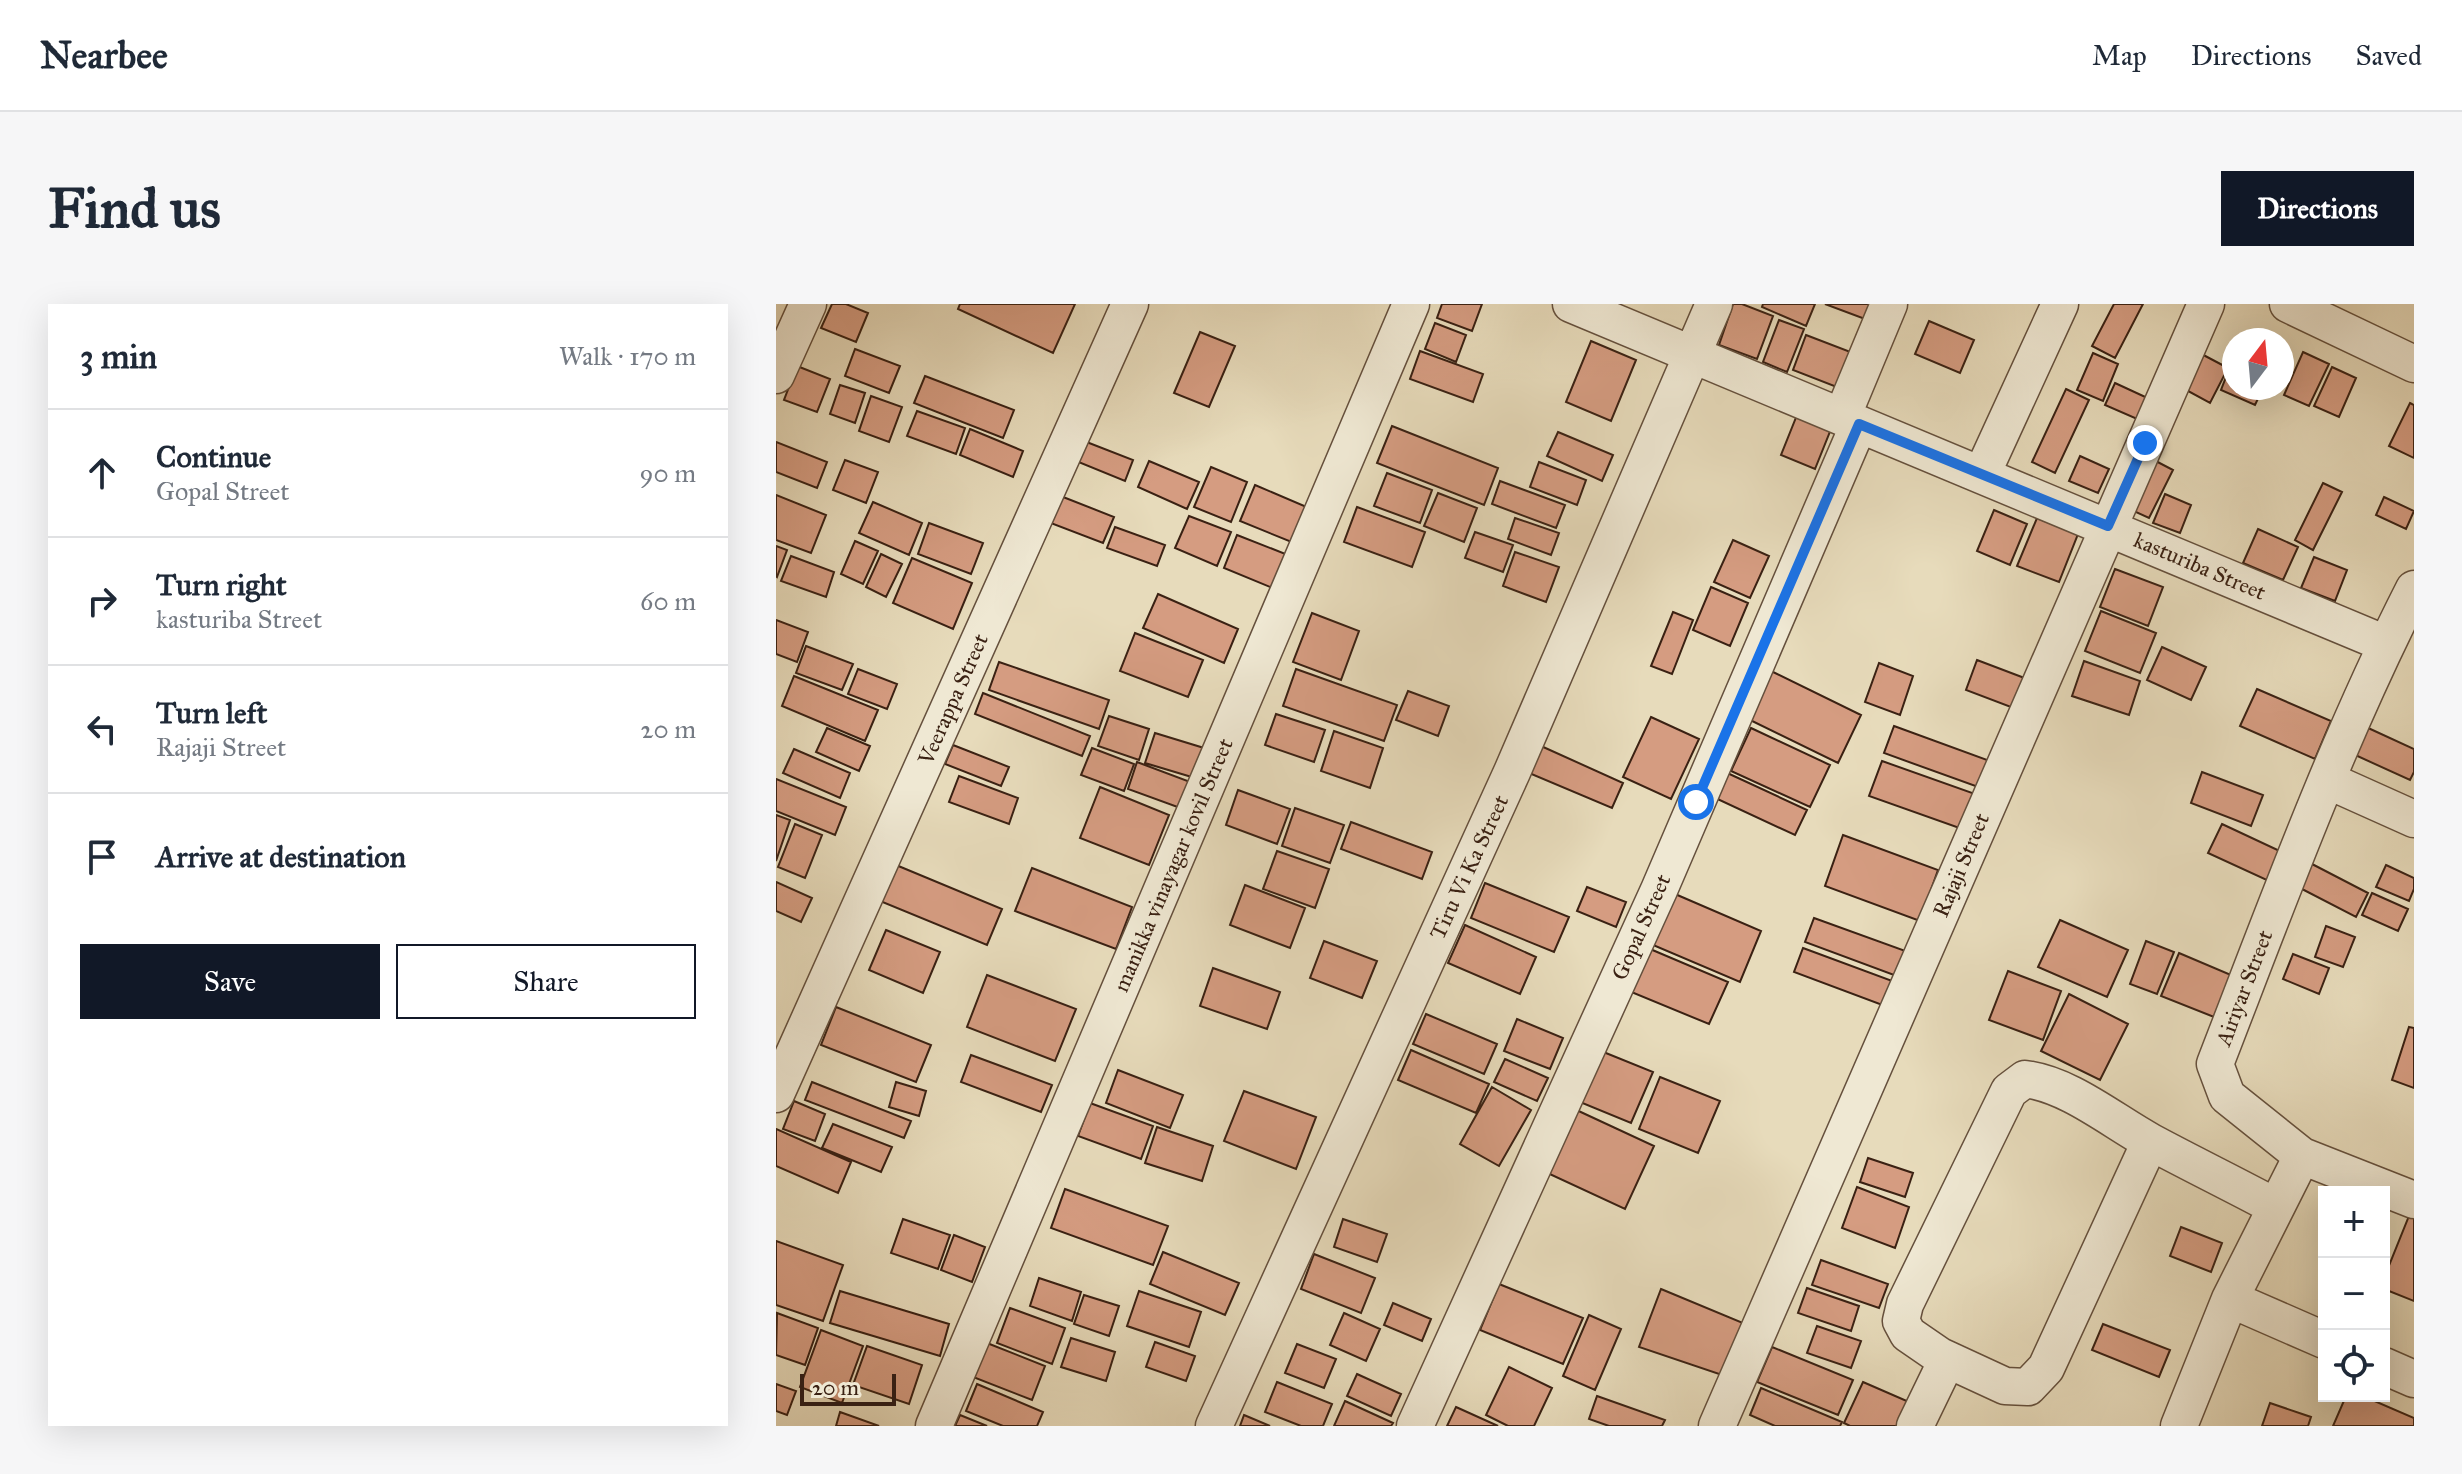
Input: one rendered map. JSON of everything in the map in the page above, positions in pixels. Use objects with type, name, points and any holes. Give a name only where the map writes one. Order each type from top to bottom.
[{"type":"street","points":[[776,375],[808,304]]},
{"type":"street","name":"Veerappa Street","points":[[776,1094],[1130,304]]},
{"type":"street","name":"manikka vinayagar kovil Street","points":[[934,1426],[1411,304]]},
{"type":"street","name":"kasturiba Street","points":[[1571,304],[2386,644]]},
{"type":"street","name":"Tiru Vi Ka Street","points":[[1214,1426],[1512,772],[1714,304]]},
{"type":"street","name":"Gopal Street","points":[[1415,1426],[1659,890],[1850,420],[1889,304]]},
{"type":"street","points":[[1982,474],[2060,304]]},
{"type":"street","name":"Rajaji Street","points":[[1717,1426],[2206,304]]},
{"type":"street","points":[[2288,304],[2410,350]]},
{"type":"street","name":"Airiyar Street","points":[[2414,589],[2386,644],[2327,780],[2215,1064],[2227,1096],[2302,1156],[2414,1200]]},
{"type":"street","points":[[2327,780],[2414,819]]},
{"type":"street","points":[[2150,1142],[2046,1368],[2028,1387],[2005,1386],[1947,1360],[1908,1334],[1901,1321],[1903,1313],[2009,1091],[2025,1079],[2043,1081],[2150,1142],[2276,1207]]},
{"type":"street","points":[[2179,1426],[2230,1299],[2302,1156]]},
{"type":"street","points":[[2230,1299],[2318,1337]]},
{"type":"street","points":[[1915,1426],[1947,1360]]},
{"type":"street","points":[[2390,1369],[2414,1379]]},
{"type":"building","points":[[832,304],[846,304],[868,313],[856,342],[821,328]]},
{"type":"building","points":[[960,304],[1075,304],[1053,353],[958,309]]},
{"type":"building","points":[[1442,304],[1482,304],[1472,331],[1437,318]]},
{"type":"building","points":[[1733,304],[1742,304],[1773,316],[1757,359],[1719,345]]},
{"type":"building","points":[[1763,304],[1815,304],[1806,326],[1762,307]]},
{"type":"building","points":[[1825,304],[1881,304],[1873,322]]},
{"type":"building","points":[[2114,304],[2143,304],[2115,358],[2092,346]]},
{"type":"building","points":[[1779,320],[1804,329],[1787,372],[1763,362]]},
{"type":"building","points":[[1929,321],[1974,340],[1960,373],[1915,354]]},
{"type":"building","points":[[1435,323],[1466,335],[1456,362],[1425,349]]},
{"type":"building","points":[[1200,332],[1235,346],[1209,407],[1174,393]]},
{"type":"building","points":[[1806,335],[1861,356],[1847,391],[1793,370]]},
{"type":"building","points":[[1591,341],[1636,360],[1611,421],[1566,402]]},
{"type":"building","points":[[855,349],[900,366],[889,393],[845,376]]},
{"type":"building","points":[[2194,350],[2222,365],[2222,380],[2210,403],[2177,385]]},
{"type":"building","points":[[1420,351],[1483,374],[1473,402],[1410,379]]},
{"type":"building","points":[[2303,352],[2329,364],[2309,406],[2294,399],[2294,372]]},
{"type":"building","points":[[2093,353],[2118,364],[2103,401],[2077,390]]},
{"type":"building","points":[[797,366],[830,379],[817,412],[784,400]]},
{"type":"building","points":[[2332,367],[2356,378],[2339,417],[2314,406]]},
{"type":"building","points":[[925,376],[1014,410],[1003,438],[914,403]]},
{"type":"building","points":[[2115,383],[2154,401],[2144,422],[2105,405]]},
{"type":"building","points":[[840,385],[865,393],[855,423],[830,414]]},
{"type":"building","points":[[2066,389],[2089,400],[2055,473],[2032,462]]},
{"type":"building","points":[[871,396],[902,407],[889,442],[859,431]]},
{"type":"building","points":[[2410,403],[2414,405],[2414,458],[2389,446]]},
{"type":"building","points":[[917,411],[965,428],[956,454],[907,436]]},
{"type":"building","points":[[1797,415],[1831,429],[1815,469],[1781,455]]},
{"type":"building","points":[[1392,426],[1498,468],[1484,505],[1377,463]]},
{"type":"building","points":[[970,429],[1023,451],[1013,477],[960,455]]},
{"type":"building","points":[[1558,432],[1613,455],[1602,481],[1547,456]]},
{"type":"building","points":[[1084,441],[1133,460],[1125,481],[1076,461]]},
{"type":"building","points":[[776,442],[827,462],[817,488],[776,472]]},
{"type":"building","points":[[2080,456],[2109,469],[2098,493],[2069,481]]},
{"type":"building","points":[[2150,458],[2173,470],[2149,518],[2125,507]]},
{"type":"building","points":[[845,460],[878,472],[866,503],[833,490]]},
{"type":"building","points":[[1149,461],[1199,482],[1187,509],[1138,487]]},
{"type":"building","points":[[1539,462],[1586,480],[1577,505],[1530,487]]},
{"type":"building","points":[[1211,467],[1247,482],[1231,522],[1194,507]]},
{"type":"building","points":[[1387,473],[1432,490],[1420,523],[1374,506]]},
{"type":"building","points":[[1500,481],[1565,505],[1556,528],[1492,504]]},
{"type":"building","points":[[2323,483],[2342,492],[2313,550],[2295,540]]},
{"type":"building","points":[[1255,485],[1309,508],[1294,543],[1240,521]]},
{"type":"building","points":[[1438,493],[1477,508],[1464,542],[1424,526]]},
{"type":"building","points":[[2165,494],[2191,505],[2180,533],[2153,523]]},
{"type":"building","points":[[776,495],[826,515],[811,553],[776,540]]},
{"type":"building","points":[[1058,495],[1114,517],[1103,543],[1048,522]]},
{"type":"building","points":[[2384,497],[2414,511],[2406,529],[2376,515]]},
{"type":"building","points":[[873,502],[922,523],[909,555],[859,533]]},
{"type":"building","points":[[1357,507],[1425,532],[1412,567],[1344,542]]},
{"type":"building","points":[[1994,510],[2027,524],[2010,565],[1977,551]]},
{"type":"building","points":[[1189,516],[1231,532],[1217,566],[1175,548]]},
{"type":"building","points":[[1515,518],[1559,533],[1551,555],[1508,539]]},
{"type":"building","points":[[2037,518],[2078,534],[2059,582],[2017,566]]},
{"type":"building","points":[[929,523],[983,543],[971,574],[918,554]]},
{"type":"building","points":[[1115,527],[1165,545],[1157,566],[1107,548]]},
{"type":"building","points":[[2258,529],[2298,547],[2283,580],[2243,563]]},
{"type":"building","points":[[1475,532],[1513,545],[1503,572],[1465,558]]},
{"type":"building","points":[[1237,535],[1288,555],[1275,589],[1224,568]]},
{"type":"building","points":[[1733,540],[1769,556],[1750,598],[1714,582]]},
{"type":"building","points":[[855,541],[878,551],[863,584],[841,574]]},
{"type":"building","points":[[776,546],[787,550],[777,577],[776,576]]},
{"type":"building","points":[[1515,552],[1559,567],[1546,602],[1503,586]]},
{"type":"building","points":[[881,554],[902,564],[886,597],[866,587]]},
{"type":"building","points":[[791,556],[834,572],[826,597],[781,581]]},
{"type":"building","points":[[2314,557],[2347,570],[2335,601],[2301,588]]},
{"type":"building","points":[[912,558],[972,583],[953,629],[893,603]]},
{"type":"building","points":[[2115,569],[2163,587],[2148,626],[2100,607]]},
{"type":"building","points":[[1711,587],[1748,603],[1730,646],[1693,630]]},
{"type":"building","points":[[1158,594],[1238,629],[1224,663],[1143,628]]},
{"type":"building","points":[[2101,611],[2156,633],[2140,673],[2085,651]]},
{"type":"building","points":[[1673,612],[1693,620],[1672,674],[1651,666]]},
{"type":"building","points":[[1312,613],[1359,631],[1341,680],[1293,662]]},
{"type":"building","points":[[776,620],[808,632],[797,662],[776,654]]},
{"type":"building","points":[[1135,633],[1203,660],[1188,697],[1120,671]]},
{"type":"building","points":[[806,646],[853,664],[842,690],[796,673]]},
{"type":"building","points":[[2162,647],[2206,667],[2191,700],[2147,680]]},
{"type":"building","points":[[1977,660],[2035,682],[2024,712],[1966,690]]},
{"type":"building","points":[[2084,661],[2140,681],[2129,715],[2072,696]]},
{"type":"building","points":[[999,662],[1109,700],[1099,729],[989,690]]},
{"type":"building","points":[[1879,663],[1913,676],[1900,715],[1865,702]]},
{"type":"building","points":[[858,669],[897,684],[887,709],[848,694]]},
{"type":"building","points":[[1296,669],[1397,705],[1384,741],[1283,706]]},
{"type":"building","points":[[1771,671],[1861,715],[1838,763],[1748,719]]},
{"type":"building","points":[[794,676],[878,710],[865,741],[782,706]]},
{"type":"building","points":[[2257,689],[2331,721],[2315,759],[2240,726]]},
{"type":"building","points":[[1408,691],[1449,706],[1438,736],[1396,720]]},
{"type":"building","points":[[983,693],[1090,736],[1082,756],[975,714]]},
{"type":"building","points":[[1276,714],[1325,730],[1314,762],[1265,745]]},
{"type":"building","points":[[1109,716],[1149,729],[1139,760],[1098,746]]},
{"type":"building","points":[[1651,717],[1699,739],[1671,799],[1623,777]]},
{"type":"building","points":[[1894,726],[1990,761],[1981,788],[1884,753]]},
{"type":"building","points":[[2366,727],[2414,749],[2414,772],[2410,780],[2353,754]]},
{"type":"building","points":[[827,728],[870,746],[859,771],[816,752]]},
{"type":"building","points":[[1751,728],[1830,765],[1810,807],[1731,771]]},
{"type":"building","points":[[1334,731],[1383,748],[1370,788],[1321,771]]},
{"type":"building","points":[[1155,733],[1204,748],[1195,778],[1145,763]]},
{"type":"building","points":[[953,745],[1009,767],[1001,786],[945,764]]},
{"type":"building","points":[[1541,746],[1623,783],[1612,808],[1529,773]]},
{"type":"building","points":[[1092,748],[1134,764],[1124,791],[1081,775]]},
{"type":"building","points":[[794,749],[850,773],[840,798],[783,773]]},
{"type":"building","points":[[1882,761],[1978,795],[1965,830],[1869,796]]},
{"type":"building","points":[[1137,762],[1193,783],[1183,809],[1128,789]]},
{"type":"building","points":[[1723,771],[1807,810],[1795,835],[1711,796]]},
{"type":"building","points":[[2202,772],[2263,795],[2251,826],[2191,803]]},
{"type":"building","points":[[959,776],[1018,798],[1009,824],[949,802]]},
{"type":"building","points":[[776,779],[846,807],[835,835],[776,811]]},
{"type":"building","points":[[1100,787],[1169,815],[1149,865],[1080,838]]},
{"type":"building","points":[[1238,790],[1290,809],[1277,844],[1226,825]]},
{"type":"building","points":[[1295,808],[1344,825],[1330,863],[1282,846]]},
{"type":"building","points":[[776,815],[790,820],[776,861]]},
{"type":"building","points":[[1351,822],[1432,852],[1422,879],[1341,849]]},
{"type":"building","points":[[795,824],[822,835],[805,878],[778,867]]},
{"type":"building","points":[[2222,824],[2284,853],[2271,882],[2208,853]]},
{"type":"building","points":[[1843,835],[1938,870],[1920,921],[1825,886]]},
{"type":"building","points":[[1277,851],[1329,869],[1315,908],[1263,889]]},
{"type":"building","points":[[2312,864],[2368,893],[2356,917],[2300,888]]},
{"type":"building","points":[[896,865],[1002,909],[987,945],[880,901]]},
{"type":"building","points":[[2386,865],[2414,878],[2409,901],[2376,887]]},
{"type":"building","points":[[1032,868],[1132,907],[1116,949],[1015,911]]},
{"type":"building","points":[[776,882],[812,898],[801,922],[776,911]]},
{"type":"building","points":[[1485,883],[1569,917],[1554,952],[1471,918]]},
{"type":"building","points":[[1245,885],[1305,908],[1290,948],[1230,925]]},
{"type":"building","points":[[1587,887],[1626,902],[1616,927],[1577,911]]},
{"type":"building","points":[[2372,893],[2408,909],[2398,931],[2362,915]]},
{"type":"building","points":[[1675,894],[1761,931],[1740,982],[1653,945]]},
{"type":"building","points":[[1814,918],[1911,953],[1902,978],[1805,942]]},
{"type":"building","points":[[2060,920],[2128,950],[2107,997],[2038,967]]},
{"type":"building","points":[[1465,925],[1536,957],[1520,994],[1448,963]]},
{"type":"building","points":[[2326,926],[2355,937],[2343,967],[2315,957]]},
{"type":"building","points":[[886,930],[940,952],[923,993],[869,970]]},
{"type":"building","points":[[1324,941],[1377,961],[1362,998],[1310,978]]},
{"type":"building","points":[[2146,941],[2174,952],[2157,994],[2130,984]]},
{"type":"building","points":[[1643,946],[1728,982],[1709,1024],[1624,989]]},
{"type":"building","points":[[1803,948],[1895,982],[1885,1006],[1794,972]]},
{"type":"building","points":[[2179,953],[2231,975],[2214,1017],[2161,996]]},
{"type":"building","points":[[2293,954],[2329,968],[2319,994],[2283,979]]},
{"type":"building","points":[[1213,968],[1280,992],[1267,1029],[1200,1006]]},
{"type":"building","points":[[2008,971],[2061,991],[2043,1040],[1989,1020]]},
{"type":"building","points":[[987,975],[1076,1009],[1055,1061],[967,1027]]},
{"type":"building","points":[[2069,994],[2128,1024],[2100,1080],[2041,1051]]},
{"type":"building","points":[[836,1007],[931,1045],[916,1082],[821,1045]]},
{"type":"building","points":[[1426,1014],[1497,1044],[1484,1074],[1413,1044]]},
{"type":"building","points":[[1517,1019],[1563,1038],[1550,1069],[1504,1051]]},
{"type":"building","points":[[2409,1027],[2414,1028],[2414,1088],[2392,1080]]},
{"type":"building","points":[[1596,1049],[1653,1072],[1631,1123],[1575,1100]]},
{"type":"building","points":[[1411,1050],[1489,1084],[1476,1113],[1398,1080]]},
{"type":"building","points":[[971,1055],[1052,1085],[1041,1112],[961,1082]]},
{"type":"building","points":[[1505,1059],[1548,1078],[1537,1101],[1494,1082]]},
{"type":"building","points":[[1118,1070],[1183,1095],[1170,1128],[1106,1103]]},
{"type":"building","points":[[1660,1077],[1720,1101],[1698,1153],[1639,1129]]},
{"type":"building","points":[[812,1082],[911,1121],[904,1138],[805,1100]]},
{"type":"building","points":[[896,1082],[926,1091],[919,1116],[889,1107]]},
{"type":"building","points":[[1492,1087],[1531,1110],[1499,1166],[1460,1144]]},
{"type":"building","points":[[1244,1091],[1316,1117],[1296,1169],[1224,1141]]},
{"type":"building","points":[[794,1101],[825,1114],[815,1141],[783,1129]]},
{"type":"building","points":[[1090,1103],[1153,1126],[1141,1159],[1078,1136]]},
{"type":"building","points":[[1570,1107],[1654,1146],[1625,1209],[1541,1170]]},
{"type":"building","points":[[833,1124],[892,1147],[881,1172],[822,1148]]},
{"type":"building","points":[[1157,1127],[1213,1146],[1202,1181],[1145,1163]]},
{"type":"building","points":[[776,1129],[851,1162],[838,1193],[776,1166]]},
{"type":"building","points":[[1868,1158],[1913,1173],[1905,1197],[1860,1182]]},
{"type":"building","points":[[1857,1187],[1909,1207],[1895,1248],[1842,1228]]},
{"type":"building","points":[[1065,1189],[1168,1226],[1153,1265],[1051,1228]]},
{"type":"building","points":[[2411,1211],[2414,1212],[2414,1301],[2390,1291],[2390,1263]]},
{"type":"building","points":[[903,1219],[950,1235],[938,1269],[891,1253]]},
{"type":"building","points":[[1343,1219],[1387,1234],[1377,1262],[1334,1247]]},
{"type":"building","points":[[2181,1227],[2222,1243],[2211,1272],[2170,1256]]},
{"type":"building","points":[[954,1235],[985,1247],[972,1282],[941,1270]]},
{"type":"building","points":[[776,1241],[843,1265],[823,1321],[776,1305]]},
{"type":"building","points":[[1163,1252],[1239,1283],[1225,1315],[1150,1284]]},
{"type":"building","points":[[1314,1254],[1375,1278],[1361,1313],[1301,1289]]},
{"type":"building","points":[[1821,1260],[1888,1284],[1879,1308],[1812,1285]]},
{"type":"building","points":[[1039,1278],[1081,1292],[1072,1321],[1030,1306]]},
{"type":"building","points":[[1499,1284],[1583,1318],[1563,1364],[1480,1330]]},
{"type":"building","points":[[1807,1288],[1859,1306],[1851,1331],[1798,1313]]},
{"type":"building","points":[[1661,1289],[1743,1323],[1728,1377],[1639,1347]]},
{"type":"building","points":[[840,1291],[949,1324],[940,1356],[830,1323]]},
{"type":"building","points":[[1139,1291],[1201,1312],[1189,1347],[1127,1326]]},
{"type":"building","points":[[1084,1295],[1119,1306],[1109,1336],[1074,1324]]},
{"type":"building","points":[[1393,1303],[1431,1319],[1422,1341],[1384,1325]]},
{"type":"building","points":[[1010,1308],[1065,1328],[1052,1364],[997,1343]]},
{"type":"building","points":[[777,1313],[818,1328],[805,1365],[776,1355]]},
{"type":"building","points":[[1344,1313],[1380,1329],[1366,1361],[1330,1345]]},
{"type":"building","points":[[1589,1315],[1621,1329],[1595,1390],[1563,1376]]},
{"type":"building","points":[[2103,1324],[2170,1350],[2159,1377],[2092,1350]]},
{"type":"building","points":[[1817,1326],[1861,1341],[1851,1368],[1807,1353]]},
{"type":"building","points":[[821,1330],[863,1346],[842,1403],[800,1387]]},
{"type":"building","points":[[1071,1338],[1115,1352],[1106,1381],[1061,1367]]},
{"type":"building","points":[[1155,1342],[1195,1356],[1186,1381],[1146,1367]]},
{"type":"building","points":[[987,1343],[1045,1366],[1032,1400],[973,1377]]},
{"type":"building","points":[[1297,1344],[1336,1359],[1324,1388],[1285,1373]]},
{"type":"building","points":[[867,1346],[922,1365],[909,1404],[853,1385]]},
{"type":"building","points":[[1772,1347],[1853,1380],[1838,1415],[1757,1382]]},
{"type":"building","points":[[1509,1367],[1552,1388],[1534,1426],[1508,1426],[1486,1415]]},
{"type":"building","points":[[1357,1374],[1401,1394],[1391,1416],[1347,1396]]},
{"type":"building","points":[[1277,1382],[1332,1404],[1323,1426],[1301,1426],[1265,1412]]},
{"type":"building","points":[[1863,1382],[1916,1405],[1907,1426],[1850,1426],[1844,1423]]},
{"type":"building","points":[[776,1384],[796,1391],[787,1415],[776,1411]]},
{"type":"building","points":[[977,1384],[1043,1412],[1037,1426],[1003,1426],[966,1411]]},
{"type":"building","points":[[1761,1388],[1842,1422],[1840,1426],[1775,1426],[1750,1415]]},
{"type":"building","points":[[1597,1396],[1665,1420],[1662,1426],[1609,1426],[1589,1419]]},
{"type":"building","points":[[1345,1401],[1393,1423],[1391,1426],[1334,1426]]},
{"type":"building","points":[[2343,1402],[2377,1402],[2414,1418],[2414,1426],[2333,1426]]},
{"type":"building","points":[[2270,1403],[2311,1417],[2308,1426],[2262,1426]]},
{"type":"building","points":[[1456,1407],[1498,1426],[1447,1426]]},
{"type":"building","points":[[840,1412],[879,1426],[836,1426]]},
{"type":"building","points":[[960,1415],[987,1426],[955,1426]]},
{"type":"building","points":[[1244,1415],[1270,1426],[1240,1426]]},
{"type":"route","points":[[1696,802],[1859,424],[2108,526],[2145,443]]}]
